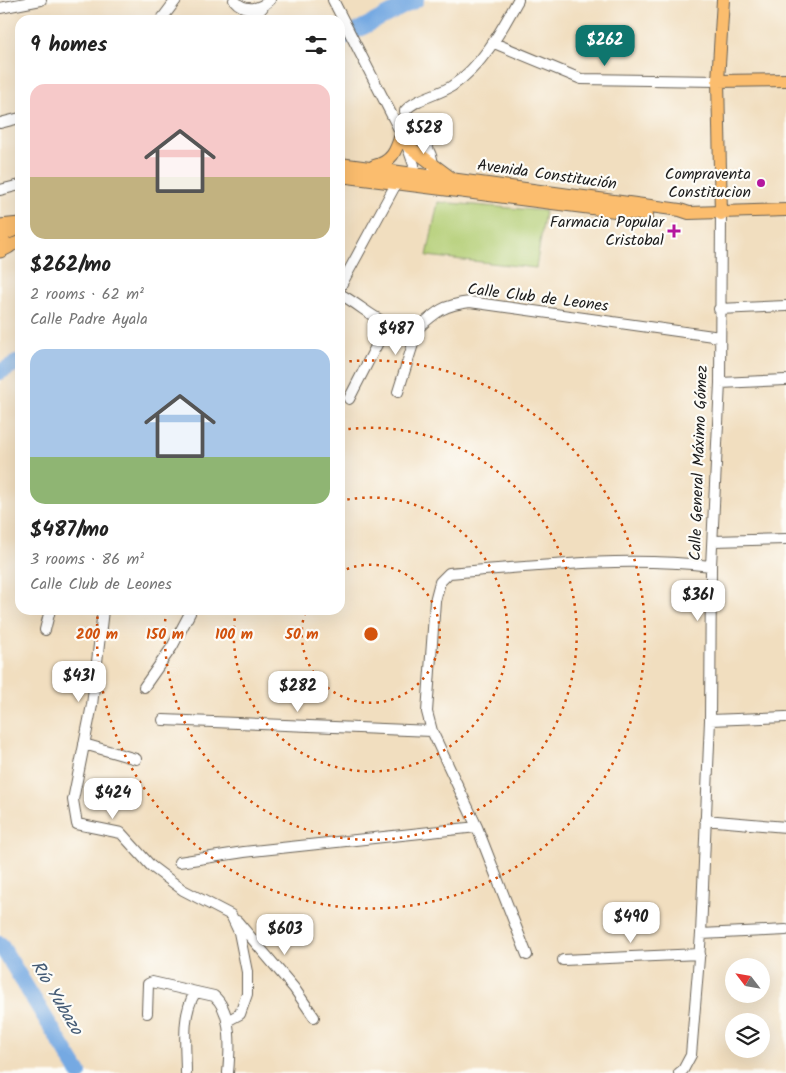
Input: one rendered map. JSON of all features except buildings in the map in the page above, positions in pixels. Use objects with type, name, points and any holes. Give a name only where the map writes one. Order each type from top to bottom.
[{"type":"highway","points":[[0,227],[15,226]]},
{"type":"main road","name":"Calle General Máximo Gómez","points":[[720,214],[718,81],[723,0]]},
{"type":"main road","points":[[718,81],[786,80]]},
{"type":"main road","points":[[370,167],[388,161],[393,156],[403,137],[431,170]]},
{"type":"main road","name":"Avenida Constitución","points":[[345,164],[370,167],[412,179],[431,170],[452,178],[680,210],[689,213]]},
{"type":"main road","points":[[345,177],[396,184],[412,179],[652,215],[680,217],[689,213],[720,214],[786,210]]},
{"type":"main road","points":[[6,245],[15,233]]},
{"type":"street","points":[[0,8],[41,0]]},
{"type":"street","points":[[165,15],[176,0]]},
{"type":"street","points":[[234,0],[246,8],[255,9],[267,3]]},
{"type":"street","points":[[333,0],[342,15]]},
{"type":"street","points":[[431,170],[431,154],[406,119],[405,111],[410,106],[441,93],[466,76],[494,43],[518,0]]},
{"type":"street","points":[[256,15],[267,3]]},
{"type":"street","points":[[345,22],[403,137],[414,165],[412,179]]},
{"type":"street","points":[[494,43],[581,79],[718,81]]},
{"type":"street","points":[[0,122],[15,119]]},
{"type":"street","points":[[345,264],[396,184]]},
{"type":"street","points":[[0,190],[15,186]]},
{"type":"street","name":"Calle General Máximo Gómez","points":[[679,1073],[683,1070],[691,1055],[701,934],[710,720],[711,566],[714,541],[720,383],[720,214]]},
{"type":"street","points":[[345,297],[387,325],[418,328],[398,392]]},
{"type":"street","name":"Calle Club de Leones","points":[[418,328],[436,311],[449,305],[470,302],[720,337]]},
{"type":"street","points":[[719,309],[786,306]]},
{"type":"street","points":[[350,399],[387,325]]},
{"type":"street","points":[[720,383],[786,380]]},
{"type":"street","points":[[714,541],[786,539]]},
{"type":"street","points":[[527,955],[477,828],[432,730],[427,712],[435,601],[440,582],[449,573],[647,560],[711,566]]},
{"type":"street","points":[[45,630],[49,615]]},
{"type":"street","points":[[102,615],[92,705],[72,800],[77,824],[121,833],[146,861],[182,890],[231,915],[256,940],[294,988],[314,1018]]},
{"type":"street","points":[[144,687],[172,647],[190,615]]},
{"type":"street","points":[[710,720],[786,718]]},
{"type":"street","points":[[163,720],[432,730]]},
{"type":"street","points":[[84,744],[136,759]]},
{"type":"street","points":[[705,820],[786,826]]},
{"type":"street","points":[[179,862],[244,852],[477,828]]},
{"type":"street","points":[[227,1021],[240,1014],[247,994],[247,972],[239,932],[231,915]]},
{"type":"street","points":[[701,934],[786,930]]},
{"type":"street","points":[[563,960],[700,954]]},
{"type":"street","points":[[147,1013],[149,983],[209,994],[218,999],[227,1021],[228,1073]]},
{"type":"street","points":[[186,1073],[186,1015],[188,1004],[196,993]]},
{"type":"green space","points":[[438,202],[545,211],[536,268],[427,256]]},
{"type":"waterway","name":"Río Yubazo","points":[[345,36],[416,0]]},
{"type":"waterway","name":"Río Yubazo","points":[[0,372],[15,364]]},
{"type":"waterway","name":"Río Yubazo","points":[[0,944],[79,1073]]},
{"type":"place","name":"Compraventa Constitucion","points":[[761,183]]},
{"type":"place","name":"Farmacia Popular Cristobal","points":[[674,231]]}]
